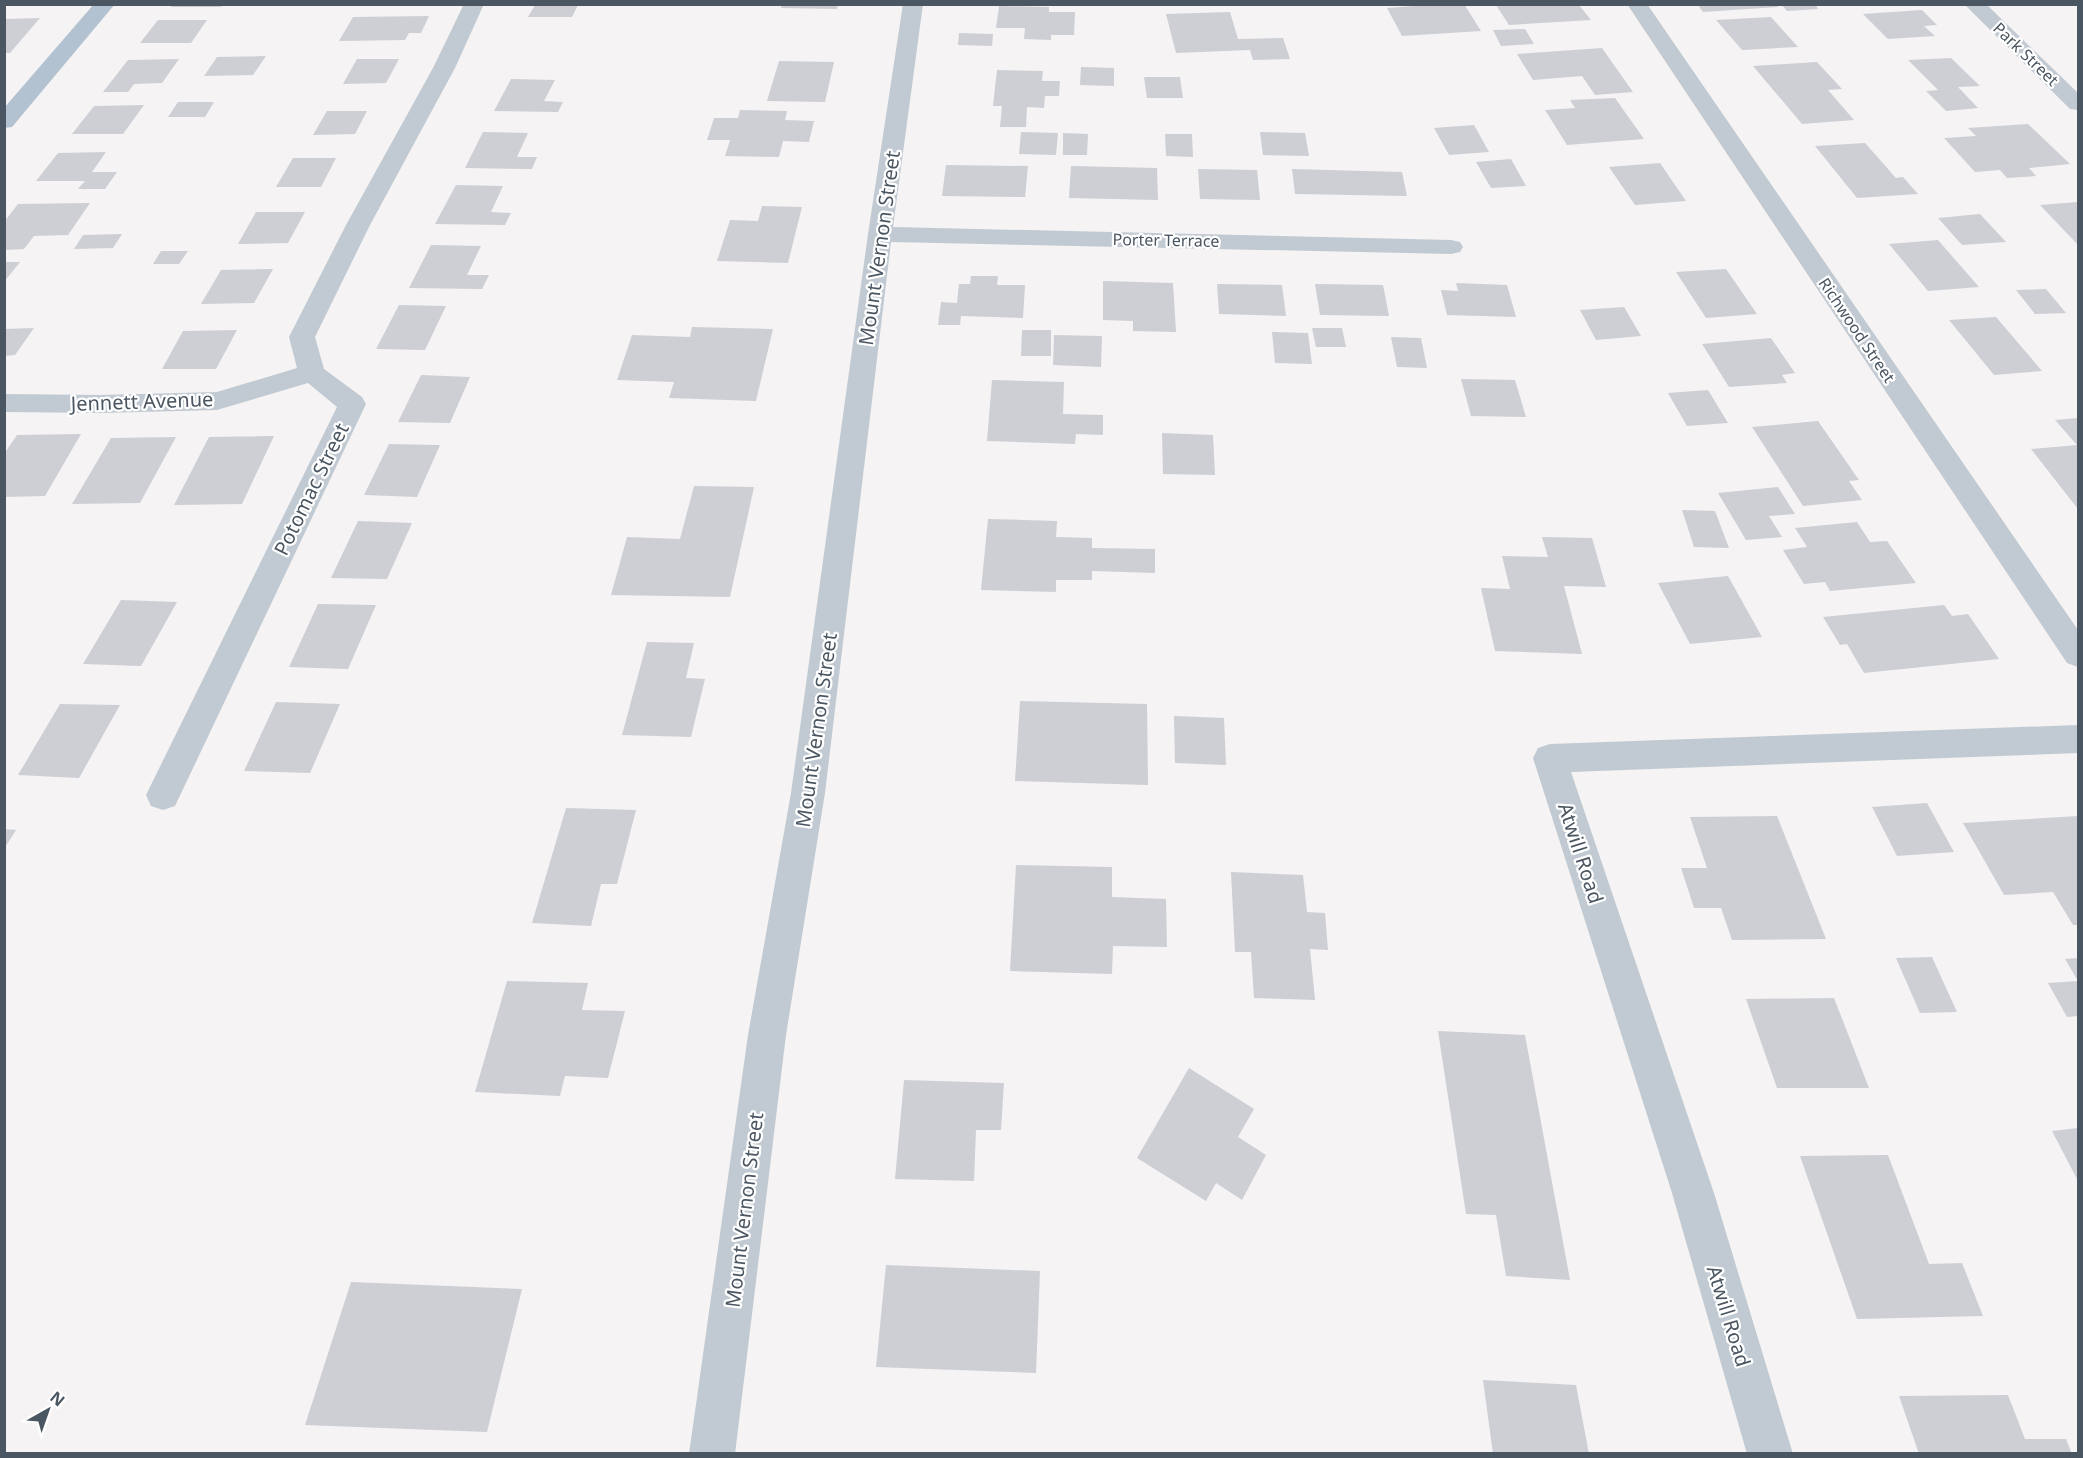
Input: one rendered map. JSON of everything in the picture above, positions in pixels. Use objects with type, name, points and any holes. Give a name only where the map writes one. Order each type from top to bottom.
[{"type":"main road","points":[[4,122],[105,4]]},
{"type":"street","points":[[312,373],[302,337],[358,225],[444,68],[474,4]]},
{"type":"street","name":"Mount Vernon Street","points":[[712,1454],[767,1035],[810,782],[880,234],[913,4]]},
{"type":"street","name":"Richwood Street","points":[[1637,4],[2079,654]]},
{"type":"street","name":"Park Street","points":[[1974,4],[2079,104]]},
{"type":"street","name":"Porter Terrace","points":[[880,234],[1451,247]]},
{"type":"street","name":"Jennett Avenue","points":[[4,403],[217,401],[312,373]]},
{"type":"street","name":"Potomac Street","points":[[163,795],[352,405],[312,373]]},
{"type":"street","name":"Atwill Road","points":[[1770,1454],[1693,1193],[1550,758],[2079,739]]},
{"type":"building","points":[[173,4],[223,4],[221,7],[171,7]]},
{"type":"building","points":[[782,4],[838,4],[837,9],[781,8]]},
{"type":"building","points":[[1464,4],[1481,31],[1402,36],[1387,8]]},
{"type":"building","points":[[1697,4],[1776,4],[1778,7],[1703,12]]},
{"type":"building","points":[[1781,4],[1815,4],[1818,9],[1787,11]]},
{"type":"building","points":[[535,5],[578,5],[572,17],[528,17]]},
{"type":"building","points":[[1496,5],[1579,5],[1591,20],[1509,25]]},
{"type":"building","points":[[999,6],[1049,7],[1049,12],[1075,12],[1074,35],[1051,35],[1051,40],[1024,39],[1025,28],[996,28]]},
{"type":"building","points":[[1922,10],[1937,25],[1924,26],[1935,36],[1888,39],[1863,14]]},
{"type":"building","points":[[1230,12],[1238,39],[1283,38],[1290,59],[1253,60],[1250,50],[1176,53],[1166,14]]},
{"type":"building","points":[[429,16],[421,33],[409,33],[405,40],[339,41],[353,17]]},
{"type":"building","points":[[1771,17],[1798,47],[1742,50],[1716,20]]},
{"type":"building","points":[[40,18],[10,53],[4,53],[4,19]]},
{"type":"building","points":[[158,20],[207,20],[191,43],[140,43]]},
{"type":"building","points":[[1525,29],[1534,44],[1501,46],[1493,30]]},
{"type":"building","points":[[959,33],[993,34],[992,46],[958,45]]},
{"type":"building","points":[[1602,48],[1633,92],[1595,95],[1582,76],[1533,80],[1517,54]]},
{"type":"building","points":[[266,56],[253,75],[204,76],[217,57]]},
{"type":"building","points":[[1951,58],[1980,86],[1958,87],[1978,108],[1946,111],[1926,91],[1938,90],[1908,60]]},
{"type":"building","points":[[179,59],[162,83],[134,84],[128,92],[103,92],[128,60]]},
{"type":"building","points":[[357,59],[399,59],[386,83],[343,84]]},
{"type":"building","points":[[779,61],[834,62],[825,102],[767,101]]},
{"type":"building","points":[[1817,62],[1842,89],[1828,90],[1854,120],[1802,124],[1753,66]]},
{"type":"building","points":[[1081,67],[1114,68],[1114,86],[1080,85]]},
{"type":"building","points":[[997,70],[1043,71],[1042,81],[1060,81],[1059,96],[1045,96],[1044,108],[1027,107],[1026,127],[1000,127],[1002,106],[993,106]]},
{"type":"building","points":[[1144,77],[1180,77],[1183,98],[1147,98]]},
{"type":"building","points":[[511,79],[555,80],[544,101],[563,102],[558,112],[494,111]]},
{"type":"building","points":[[1615,98],[1644,139],[1567,145],[1545,110],[1575,108],[1570,100]]},
{"type":"building","points":[[178,102],[214,102],[205,117],[168,117]]},
{"type":"building","points":[[144,105],[123,134],[72,134],[94,106]]},
{"type":"building","points":[[740,110],[787,111],[785,120],[814,121],[809,142],[783,141],[779,157],[725,156],[730,140],[707,140],[714,118],[738,118]]},
{"type":"building","points":[[327,111],[367,111],[355,134],[313,135]]},
{"type":"building","points":[[2028,124],[2070,164],[2029,168],[2036,176],[2007,178],[2000,170],[1975,172],[1944,138],[1976,136],[1968,128]]},
{"type":"building","points":[[1474,125],[1489,152],[1449,155],[1434,128]]},
{"type":"building","points":[[483,132],[528,133],[517,157],[537,157],[532,169],[465,168]]},
{"type":"building","points":[[1021,132],[1058,133],[1056,155],[1019,154]]},
{"type":"building","points":[[1260,132],[1305,133],[1309,156],[1263,155]]},
{"type":"building","points":[[1063,133],[1088,134],[1087,155],[1063,155]]},
{"type":"building","points":[[1165,134],[1192,134],[1193,157],[1166,156]]},
{"type":"building","points":[[1865,143],[1896,178],[1903,177],[1918,194],[1857,198],[1815,146]]},
{"type":"building","points":[[106,152],[92,172],[117,172],[105,189],[78,189],[85,181],[36,181],[58,153]]},
{"type":"building","points":[[293,158],[336,158],[321,187],[276,187]]},
{"type":"building","points":[[1511,159],[1526,186],[1491,188],[1476,162]]},
{"type":"building","points":[[1660,163],[1686,201],[1635,205],[1609,167]]},
{"type":"building","points":[[946,165],[1028,166],[1025,197],[942,196]]},
{"type":"building","points":[[1071,166],[1157,168],[1158,200],[1069,198]]},
{"type":"building","points":[[1198,169],[1257,170],[1260,200],[1200,199]]},
{"type":"building","points":[[1292,169],[1402,172],[1407,196],[1295,194]]},
{"type":"building","points":[[456,185],[503,186],[491,212],[511,213],[505,225],[435,224]]},
{"type":"building","points":[[2078,202],[2078,245],[2040,205]]},
{"type":"building","points":[[90,203],[68,235],[34,236],[24,249],[4,250],[4,222],[18,204]]},
{"type":"building","points":[[762,206],[802,207],[788,263],[717,261],[730,220],[758,221]]},
{"type":"building","points":[[256,212],[305,212],[288,243],[238,244]]},
{"type":"building","points":[[1980,214],[2006,242],[1962,245],[1938,218]]},
{"type":"building","points":[[122,234],[113,248],[74,249],[83,235]]},
{"type":"building","points":[[1938,240],[1979,287],[1928,291],[1889,244]]},
{"type":"building","points":[[431,245],[481,246],[467,275],[489,275],[482,289],[409,288]]},
{"type":"building","points":[[161,251],[188,251],[179,264],[153,264]]},
{"type":"building","points":[[4,262],[20,262],[4,282]]},
{"type":"building","points":[[273,269],[254,303],[201,304],[221,270]]},
{"type":"building","points":[[1726,269],[1757,314],[1706,318],[1676,272]]},
{"type":"building","points":[[971,276],[998,276],[997,285],[1025,285],[1023,318],[961,316],[960,325],[938,325],[941,302],[957,303],[959,284],[970,284]]},
{"type":"building","points":[[1103,281],[1173,283],[1176,332],[1133,331],[1133,321],[1103,320]]},
{"type":"building","points":[[1456,283],[1507,285],[1516,317],[1447,315],[1441,290],[1458,291]]},
{"type":"building","points":[[1217,284],[1282,285],[1286,316],[1219,314]]},
{"type":"building","points":[[1315,284],[1383,285],[1389,316],[1320,315]]},
{"type":"building","points":[[2046,289],[2066,313],[2035,314],[2016,290]]},
{"type":"building","points":[[399,305],[446,306],[425,350],[376,349]]},
{"type":"building","points":[[1624,307],[1641,336],[1596,340],[1580,310]]},
{"type":"building","points":[[1996,317],[2042,371],[1994,375],[1949,320]]},
{"type":"building","points":[[692,327],[773,329],[756,401],[669,398],[674,382],[617,380],[632,335],[690,337]]},
{"type":"building","points":[[34,328],[15,355],[4,356],[4,329]]},
{"type":"building","points":[[1312,328],[1342,328],[1346,347],[1316,347]]},
{"type":"building","points":[[237,330],[216,369],[162,369],[183,331]]},
{"type":"building","points":[[1022,330],[1051,330],[1051,356],[1021,356]]},
{"type":"building","points":[[1272,332],[1308,333],[1312,364],[1275,363]]},
{"type":"building","points":[[1054,335],[1102,336],[1101,367],[1053,365]]},
{"type":"building","points":[[1391,337],[1421,338],[1427,368],[1397,367]]},
{"type":"building","points":[[1771,338],[1795,373],[1782,375],[1787,383],[1729,387],[1702,344]]},
{"type":"building","points":[[421,375],[470,377],[450,423],[398,422]]},
{"type":"building","points":[[1461,379],[1515,380],[1526,417],[1471,416]]},
{"type":"building","points":[[992,380],[1064,382],[1063,414],[1103,415],[1103,435],[1076,434],[1075,444],[987,441]]},
{"type":"building","points":[[1708,390],[1728,423],[1687,426],[1668,393]]},
{"type":"building","points":[[2078,418],[2078,509],[2031,449],[2077,445],[2055,420]]},
{"type":"building","points":[[1818,421],[1859,480],[1849,481],[1862,500],[1803,506],[1752,427]]},
{"type":"building","points":[[1162,433],[1213,435],[1215,475],[1163,474]]},
{"type":"building","points":[[81,434],[45,496],[4,497],[4,454],[17,435]]},
{"type":"building","points":[[274,436],[242,504],[174,505],[209,437]]},
{"type":"building","points":[[176,437],[140,503],[72,504],[111,438]]},
{"type":"building","points":[[389,444],[440,445],[417,497],[364,495]]},
{"type":"building","points":[[694,486],[754,487],[730,597],[611,595],[627,537],[680,539]]},
{"type":"building","points":[[1778,487],[1795,514],[1769,516],[1782,537],[1746,540],[1718,493]]},
{"type":"building","points":[[1682,510],[1715,511],[1729,548],[1694,547]]},
{"type":"building","points":[[988,519],[1057,521],[1056,537],[1092,538],[1092,548],[1155,549],[1155,573],[1092,571],[1092,580],[1056,580],[1056,592],[981,590]]},
{"type":"building","points":[[358,521],[412,523],[387,579],[331,578]]},
{"type":"building","points":[[1857,522],[1870,542],[1887,541],[1916,583],[1830,591],[1825,582],[1804,584],[1783,550],[1807,547],[1795,528]]},
{"type":"building","points":[[1542,537],[1592,538],[1606,587],[1564,586],[1582,654],[1495,651],[1481,588],[1510,589],[1502,556],[1548,557]]},
{"type":"building","points":[[1728,576],[1762,637],[1690,644],[1658,583]]},
{"type":"building","points":[[121,600],[177,602],[141,666],[83,664]]},
{"type":"building","points":[[318,604],[376,605],[348,669],[289,667]]},
{"type":"building","points":[[1944,605],[1952,616],[1968,614],[1999,659],[1864,673],[1847,644],[1840,645],[1823,617]]},
{"type":"building","points":[[647,642],[694,643],[686,678],[705,679],[691,737],[622,735]]},
{"type":"building","points":[[1020,701],[1147,704],[1148,785],[1015,781]]},
{"type":"building","points":[[276,702],[340,704],[310,773],[244,771]]},
{"type":"building","points":[[60,704],[120,705],[79,778],[18,775]]},
{"type":"building","points":[[1174,716],[1224,718],[1226,765],[1175,763]]},
{"type":"building","points":[[1927,803],[1954,852],[1897,856],[1872,807]]},
{"type":"building","points":[[566,808],[636,810],[617,884],[601,884],[591,926],[532,923]]},
{"type":"building","points":[[1777,816],[1826,939],[1732,940],[1721,908],[1694,908],[1681,868],[1707,868],[1690,817]]},
{"type":"building","points":[[2078,816],[2078,925],[2073,925],[2053,892],[2004,895],[1963,823]]},
{"type":"building","points":[[4,829],[16,830],[4,849]]},
{"type":"building","points":[[1016,865],[1112,867],[1112,897],[1166,899],[1167,947],[1113,946],[1112,974],[1010,971]]},
{"type":"building","points":[[1231,872],[1303,875],[1307,912],[1325,913],[1328,950],[1310,949],[1315,1000],[1254,998],[1251,952],[1235,952]]},
{"type":"building","points":[[1932,957],[1957,1012],[1920,1013],[1896,958]]},
{"type":"building","points":[[2078,958],[2078,981],[2065,959]]},
{"type":"building","points":[[507,981],[588,983],[582,1010],[625,1011],[608,1078],[565,1076],[560,1096],[475,1092]]},
{"type":"building","points":[[2078,981],[2078,1016],[2067,1017],[2048,983]]},
{"type":"building","points":[[1834,998],[1869,1088],[1777,1088],[1746,999]]},
{"type":"building","points":[[1438,1031],[1525,1035],[1570,1280],[1506,1276],[1496,1215],[1466,1214]]},
{"type":"building","points":[[1189,1068],[1254,1109],[1238,1137],[1266,1155],[1242,1200],[1216,1183],[1206,1201],[1137,1158]]},
{"type":"building","points":[[904,1080],[1004,1083],[1001,1130],[976,1130],[974,1181],[895,1179]]},
{"type":"building","points":[[2078,1128],[2078,1181],[2052,1131]]},
{"type":"building","points":[[1888,1155],[1929,1264],[1962,1263],[1983,1316],[1857,1319],[1800,1156]]},
{"type":"building","points":[[886,1265],[1040,1271],[1036,1373],[876,1367]]},
{"type":"building","points":[[351,1282],[522,1289],[487,1432],[305,1425]]},
{"type":"building","points":[[1483,1380],[1576,1385],[1589,1454],[1493,1454]]},
{"type":"building","points":[[2008,1395],[2025,1439],[2066,1439],[2072,1454],[1919,1454],[1899,1396]]}]
